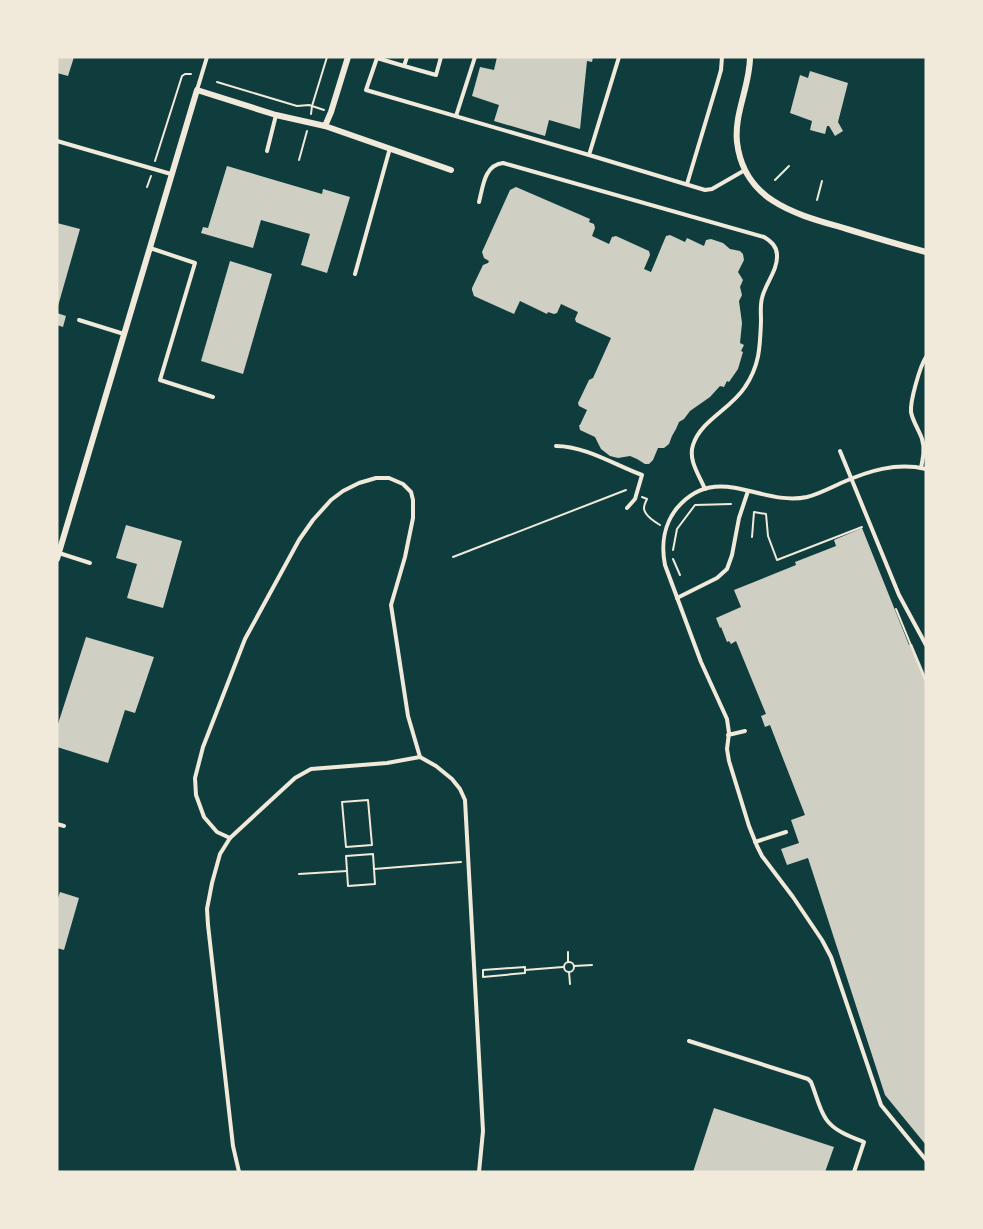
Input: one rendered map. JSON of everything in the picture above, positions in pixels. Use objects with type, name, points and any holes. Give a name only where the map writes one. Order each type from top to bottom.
[{"type":"street","points":[[325,126],[348,57]]},
{"type":"street","points":[[750,57],[748,81],[738,117],[737,143],[746,170],[755,185],[782,207],[809,218],[926,252]]},
{"type":"street","points":[[58,556],[197,90],[276,115],[325,126],[451,170]]},
{"type":"lane","points":[[197,90],[207,57]]},
{"type":"lane","points":[[404,66],[406,57]]},
{"type":"lane","points":[[441,57],[436,75],[377,58],[366,90],[708,190],[746,170]]},
{"type":"lane","points":[[456,116],[475,57]]},
{"type":"lane","points":[[589,155],[619,57]]},
{"type":"lane","points":[[687,184],[721,70],[722,57]]},
{"type":"lane","points":[[267,151],[276,115]]},
{"type":"lane","points":[[57,141],[171,174]]},
{"type":"lane","points":[[355,274],[390,148]]},
{"type":"lane","points":[[479,202],[487,174],[494,165],[503,163],[764,237],[771,241],[777,253],[762,298],[759,350],[755,368],[742,392],[703,429],[694,444],[693,461],[705,489]]},
{"type":"lane","points":[[149,248],[195,263],[160,380],[213,397]]},
{"type":"lane","points":[[79,320],[124,334]]},
{"type":"lane","points":[[926,357],[921,366],[911,408],[923,442],[924,468],[911,466],[886,468],[851,478],[818,493],[799,498],[777,497],[723,487],[705,489],[692,495],[680,505],[670,520],[663,546],[664,559],[677,598],[701,662],[727,719],[729,761],[755,842],[762,856],[827,948],[881,1105],[926,1160]]},
{"type":"lane","points":[[556,446],[581,450],[642,475],[637,494],[627,508]]},
{"type":"lane","points":[[840,451],[899,595],[926,645]]},
{"type":"lane","points":[[230,837],[217,832],[204,817],[196,795],[195,778],[203,747],[245,639],[298,540],[313,520],[337,495],[359,483],[376,478],[389,478],[403,484],[411,492],[414,506],[392,613],[408,716],[420,757]]},
{"type":"lane","points":[[677,598],[717,578],[727,569],[748,491]]},
{"type":"lane","points":[[58,556],[90,563]]},
{"type":"lane","points":[[728,735],[745,732]]},
{"type":"lane","points":[[239,1172],[230,1125],[207,909],[220,854],[230,837],[295,778],[311,769],[387,763],[420,757],[436,766],[460,789],[465,800],[483,1131],[478,1172]]},
{"type":"lane","points":[[57,824],[64,826]]},
{"type":"lane","points":[[755,842],[786,832]]},
{"type":"lane","points":[[689,1041],[808,1079],[827,1120],[843,1132],[864,1142],[854,1172]]},
{"type":"path","points":[[299,160],[327,57]]},
{"type":"path","points":[[155,161],[182,76],[190,74]]},
{"type":"path","points":[[217,82],[297,106],[312,106],[331,112]]},
{"type":"path","points":[[775,180],[789,166]]},
{"type":"path","points":[[147,187],[151,176]]},
{"type":"path","points":[[817,200],[822,181]]},
{"type":"path","points":[[453,558],[626,490]]},
{"type":"path","points":[[637,494],[647,499],[644,506],[645,511],[657,524],[662,526]]},
{"type":"path","points":[[680,575],[672,555],[677,529],[695,505],[730,504]]},
{"type":"path","points":[[752,537],[754,512],[766,514],[768,536],[777,560],[862,526],[865,531]]},
{"type":"path","points":[[368,800],[372,845],[346,847],[342,802],[368,800]]},
{"type":"path","points":[[373,854],[374,868],[375,884],[348,886],[346,856],[373,854]]},
{"type":"path","points":[[374,868],[469,862]]},
{"type":"path","points":[[299,874],[347,871]]},
{"type":"path","points":[[568,952],[568,962]]},
{"type":"path","points":[[568,962],[574,966],[592,965]]},
{"type":"path","points":[[525,970],[525,967],[483,970],[483,977],[563,967],[568,962]]},
{"type":"path","points":[[569,972],[574,966]]},
{"type":"path","points":[[563,967],[569,972]]},
{"type":"path","points":[[569,972],[570,984]]},
{"type":"building","points":[[57,57],[74,57],[68,76],[57,73]]},
{"type":"building","points":[[497,57],[593,57],[592,62],[587,61],[580,129],[549,120],[545,136],[494,121],[499,105],[472,96],[480,67],[494,70]]},
{"type":"building","points":[[810,71],[848,83],[838,122],[843,131],[835,136],[829,126],[825,134],[810,130],[812,121],[790,113],[800,75],[808,78]]},
{"type":"building","points":[[227,166],[322,194],[323,189],[350,197],[327,273],[301,265],[310,234],[261,220],[253,248],[201,233],[203,227],[208,228]]},
{"type":"building","points":[[516,187],[590,219],[589,222],[594,224],[595,228],[592,236],[609,244],[612,237],[616,236],[649,251],[650,255],[644,269],[651,272],[666,236],[670,235],[685,242],[687,238],[704,246],[706,240],[711,239],[743,254],[744,260],[738,272],[743,280],[740,287],[742,295],[739,301],[742,323],[740,343],[744,345],[738,369],[724,387],[720,386],[679,422],[669,444],[664,448],[658,448],[649,464],[630,456],[618,458],[610,456],[601,449],[595,437],[580,430],[579,425],[587,410],[578,403],[589,380],[593,378],[611,338],[576,322],[578,312],[561,304],[557,313],[548,312],[547,314],[520,301],[514,314],[474,296],[472,288],[483,265],[489,261],[484,258],[482,252],[510,190]]},
{"type":"building","points":[[57,223],[80,229],[58,306],[57,306]]},
{"type":"building","points":[[230,261],[272,274],[243,374],[201,361]]},
{"type":"building","points":[[57,313],[66,316],[63,327],[57,325]]},
{"type":"building","points":[[126,525],[182,541],[163,608],[127,598],[137,564],[116,558]]},
{"type":"building","points":[[862,528],[909,645],[912,644],[926,677],[926,1145],[885,1095],[808,858],[787,865],[781,849],[799,843],[791,820],[805,815],[770,725],[765,727],[761,716],[766,714],[736,641],[731,644],[727,642],[716,618],[741,607],[734,590],[836,546],[834,540]]},
{"type":"building","points":[[86,637],[154,657],[135,713],[125,710],[108,763],[57,747],[57,727]]},
{"type":"building","points":[[60,892],[79,898],[64,950],[57,948],[57,901]]},
{"type":"building","points":[[714,1108],[834,1147],[825,1172],[693,1172]]}]
